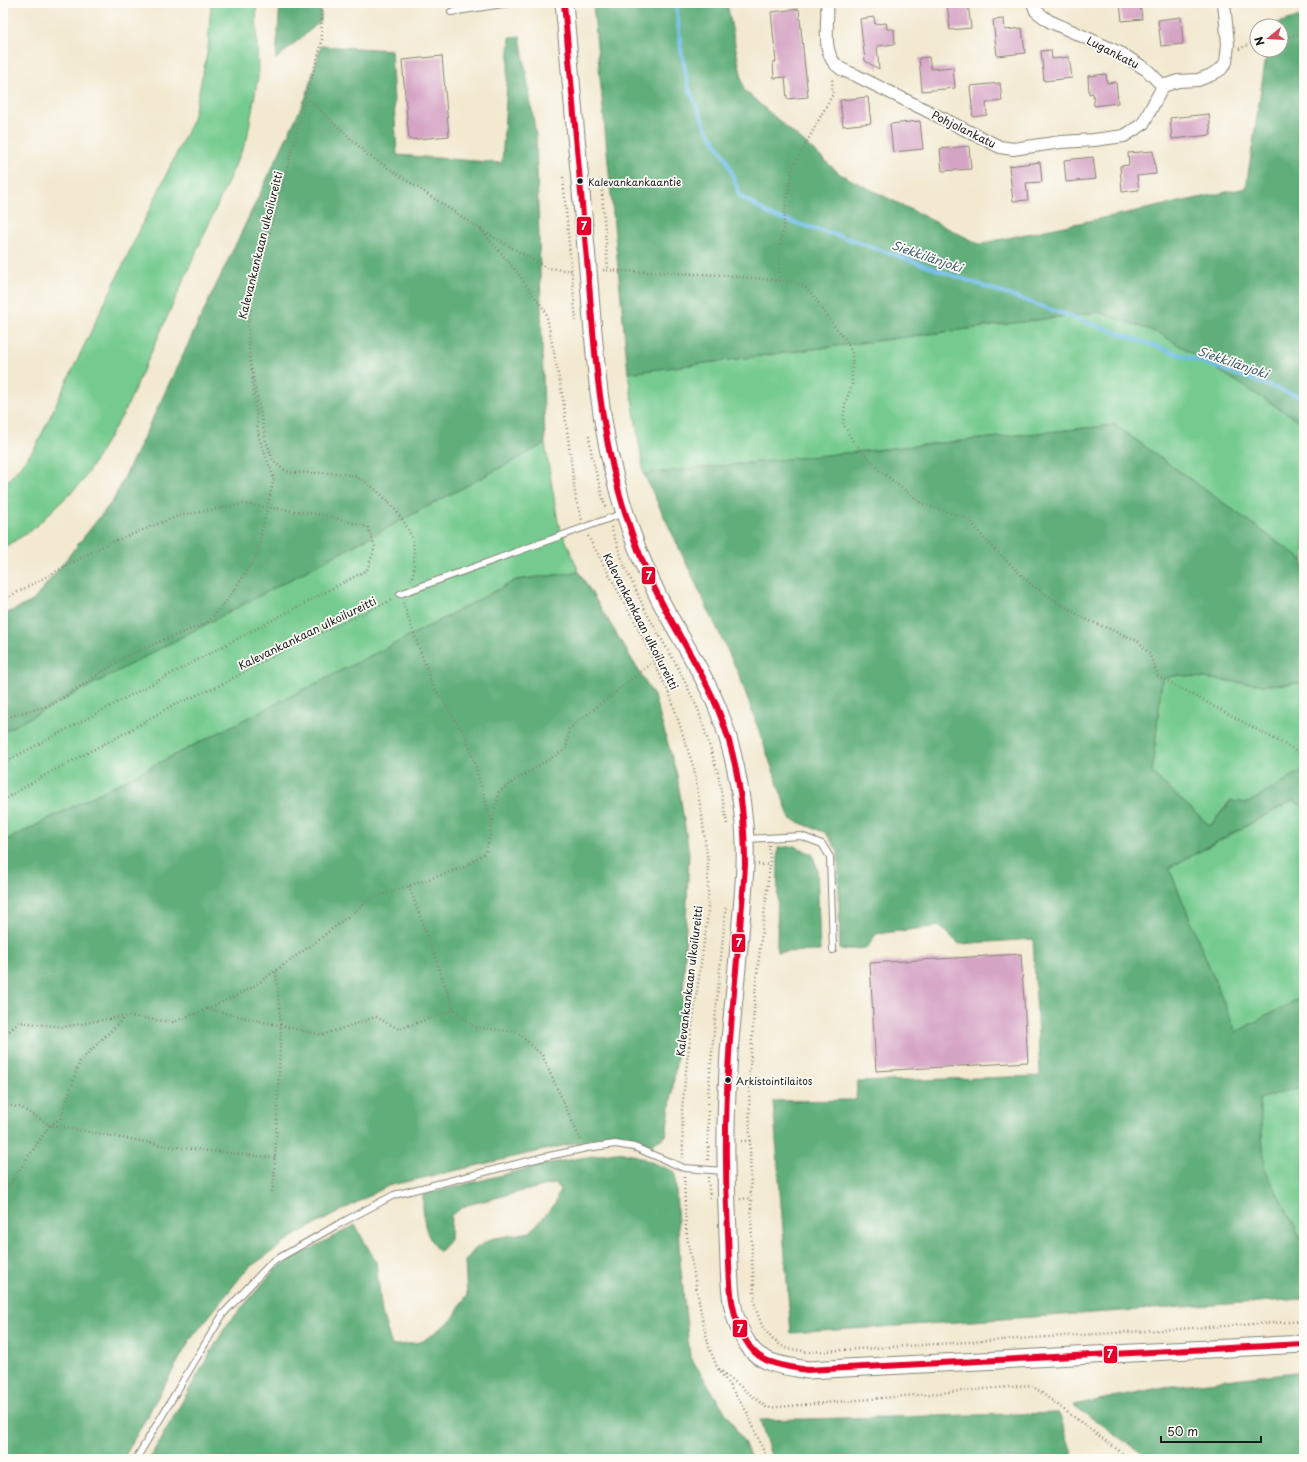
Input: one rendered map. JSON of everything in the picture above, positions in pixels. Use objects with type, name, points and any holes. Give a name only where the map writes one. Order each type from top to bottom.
[{"type":"street","points":[[564,3],[579,271],[601,410],[614,474],[635,544],[658,594],[719,710],[730,746],[741,801],[745,863],[729,1054],[726,1117],[726,1171],[731,1297],[736,1324],[751,1350],[771,1364],[807,1370],[1304,1344]]},
{"type":"street","points":[[827,3],[828,47],[831,60]]},
{"type":"street","name":"Lugankatu","points":[[1033,3],[1036,11],[1049,21],[1122,54],[1147,70],[1163,86]]},
{"type":"street","points":[[1163,86],[1178,81],[1198,80],[1212,75],[1226,62],[1228,44],[1224,3]]},
{"type":"street","name":"Pohjolankatu","points":[[831,60],[840,68],[1000,147],[1013,149],[1061,142],[1124,136],[1143,124],[1163,86]]},
{"type":"lane","points":[[451,12],[509,3]]},
{"type":"lane","points":[[400,594],[625,513]]},
{"type":"lane","points":[[744,839],[801,836],[822,844],[830,857],[834,950]]},
{"type":"lane","points":[[136,1459],[223,1314],[272,1262],[394,1195],[544,1158],[615,1144],[634,1147],[684,1168],[708,1171],[726,1171]]},
{"type":"path","name":"Kalevankankaan ulkoilureitti","points":[[3,800],[47,774],[125,733],[173,705],[217,687],[280,652],[394,599],[407,588],[413,576],[413,542],[406,525],[381,493],[363,480],[349,475],[289,472],[280,467],[273,460],[266,441],[250,361],[248,325],[254,290],[322,42],[321,3]]},
{"type":"path","points":[[1289,36],[1304,34]]},
{"type":"path","points":[[1227,54],[1249,44]]},
{"type":"path","points":[[778,281],[780,244],[784,228],[784,213],[793,167],[834,94],[831,60]]},
{"type":"path","points":[[306,97],[367,154],[480,229],[547,268],[579,271],[608,269],[721,275],[794,282],[805,287],[846,340],[852,353],[852,384],[845,404],[843,424],[853,441],[880,471],[923,504],[969,519],[987,542],[1033,586],[1082,618],[1138,641],[1150,655],[1158,676],[1304,755]]},
{"type":"path","points":[[563,177],[579,271],[576,326]]},
{"type":"path","points":[[601,179],[608,269]]},
{"type":"path","name":"Kalevankankaan ulkoilureitti","points":[[480,229],[512,267],[546,312],[563,400],[576,500],[584,528],[636,624],[671,698],[694,769],[708,863],[708,914],[688,1054],[682,1110],[688,1238],[702,1318],[709,1347],[717,1367],[747,1412],[767,1459]]},
{"type":"path","points":[[3,719],[52,705],[122,659],[156,643],[207,623],[228,599],[256,557],[274,478],[259,438],[250,361]]},
{"type":"path","points":[[589,433],[592,456],[609,519],[624,565],[642,606],[677,666],[698,709],[718,773],[728,832]]},
{"type":"path","points":[[3,600],[107,544],[178,516],[243,504],[324,515],[368,527],[375,547],[367,570],[3,763]]},
{"type":"path","points":[[400,594],[432,684],[467,738],[493,823]]},
{"type":"path","points":[[3,1035],[5,1035],[19,1022],[64,1027],[126,1016],[173,1022],[207,1009],[250,989],[317,941],[370,899],[465,867],[486,852],[499,792],[517,779],[566,749],[569,729],[654,661]]},
{"type":"path","points":[[769,837],[770,864],[756,982],[749,1081],[752,1260],[755,1306],[762,1326],[772,1339],[784,1348],[809,1352],[1304,1321]]},
{"type":"path","points":[[409,886],[454,1010],[474,1027],[517,1032],[542,1055],[585,1149]]},
{"type":"path","points":[[710,1207],[708,1171],[708,1094],[726,902]]},
{"type":"path","points":[[272,1192],[281,1026],[276,971]]},
{"type":"path","points":[[207,1009],[322,1035],[376,1017],[399,1029],[454,1010]]},
{"type":"path","points":[[3,1192],[9,1186],[50,1125],[60,1119],[80,1061],[126,1016]]},
{"type":"path","points":[[3,1105],[20,1107],[50,1125],[174,1147],[275,1158]]},
{"type":"path","points":[[717,1367],[767,1408],[1031,1385],[1130,1459]]},
{"type":"green space","points":[[211,3],[256,3],[258,77],[247,139],[125,411],[82,482],[32,530],[3,548],[3,487],[35,448],[193,119],[208,49]]},
{"type":"green space","points":[[280,3],[321,3],[321,21],[276,59]]},
{"type":"green space","points":[[593,3],[727,3],[744,90],[840,174],[979,244],[1246,188],[1266,58],[1289,58],[1289,20],[1304,15],[1304,424],[1161,334],[1099,312],[628,373]]},
{"type":"green space","points":[[520,36],[536,135],[545,444],[3,732],[3,615],[33,601],[114,499],[306,97],[321,46],[391,50],[397,155],[502,163],[510,37]]},
{"type":"green space","points":[[1099,312],[1161,334],[1304,424],[1304,561],[1115,425],[644,474],[628,373]]},
{"type":"green space","points":[[1115,425],[1304,561],[1304,683],[1264,685],[1178,675],[1162,679],[1152,773],[1210,826],[1231,801],[1248,803],[1304,769],[1304,808],[1293,800],[1169,868],[1236,1032],[1304,996],[1304,1086],[1259,1099],[1265,1170],[1304,1244],[1304,1299],[791,1333],[773,1101],[856,1100],[857,1082],[1040,1076],[1033,939],[959,944],[940,926],[876,934],[867,948],[840,950],[838,852],[826,833],[790,819],[740,677],[644,474]]},
{"type":"green space","points":[[545,444],[558,522],[579,572],[516,580],[439,621],[3,842],[3,732]]},
{"type":"green space","points":[[579,572],[654,696],[677,775],[689,853],[682,1022],[666,1136],[651,1145],[614,1134],[388,1186],[299,1233],[247,1269],[190,1340],[123,1459],[3,1459],[3,842],[439,621],[516,580]]},
{"type":"green space","points":[[1178,675],[1264,685],[1304,683],[1304,769],[1248,803],[1230,801],[1210,826],[1152,773],[1162,679]]},
{"type":"green space","points":[[1294,800],[1304,808],[1304,996],[1236,1032],[1169,868]]},
{"type":"green space","points":[[795,846],[812,854],[817,868],[820,951],[777,952],[778,848]]},
{"type":"green space","points":[[1304,1086],[1304,1244],[1265,1170],[1259,1099]]},
{"type":"green space","points":[[615,1152],[632,1154],[675,1172],[680,1261],[690,1356],[744,1442],[751,1459],[149,1459],[226,1326],[277,1267],[355,1225],[376,1262],[382,1313],[392,1346],[423,1341],[452,1320],[467,1295],[465,1261],[475,1249],[490,1239],[530,1232],[555,1204],[560,1189],[556,1183],[467,1205],[451,1215],[450,1240],[439,1252],[430,1238],[425,1225],[423,1195],[546,1164]]},
{"type":"green space","points":[[1304,1371],[1304,1459],[1150,1459],[1073,1405],[1164,1387]]},
{"type":"green space","points":[[1059,1413],[1074,1459],[772,1459],[760,1420]]},
{"type":"building","points":[[947,3],[968,3],[971,28],[950,30]]},
{"type":"building","points":[[1120,3],[1140,3],[1142,19],[1122,21]]},
{"type":"building","points":[[799,9],[808,97],[787,99],[785,77],[774,78],[773,62],[776,62],[771,12]]},
{"type":"building","points":[[874,17],[875,24],[886,23],[887,29],[894,29],[895,44],[877,46],[879,69],[865,61],[860,19]]},
{"type":"building","points":[[1181,17],[1183,44],[1161,46],[1158,20]]},
{"type":"building","points":[[1004,19],[1005,30],[1022,28],[1025,53],[997,56],[993,20]]},
{"type":"building","points":[[1051,50],[1052,59],[1069,57],[1072,78],[1044,81],[1041,51]]},
{"type":"building","points":[[442,56],[449,136],[409,140],[402,60]]},
{"type":"building","points":[[929,57],[931,69],[953,67],[955,88],[922,91],[919,58]]},
{"type":"building","points":[[1106,74],[1107,83],[1116,82],[1118,103],[1094,106],[1093,93],[1089,94],[1088,76]]},
{"type":"building","points":[[1000,83],[1002,101],[986,103],[987,115],[973,117],[970,86]]},
{"type":"building","points":[[868,97],[871,123],[843,126],[840,100]]},
{"type":"building","points":[[1209,114],[1211,135],[1172,139],[1170,118]]},
{"type":"building","points":[[920,121],[923,149],[893,152],[890,124]]},
{"type":"building","points":[[969,146],[971,169],[942,171],[940,149]]},
{"type":"building","points":[[1153,151],[1156,174],[1137,176],[1139,190],[1122,192],[1120,166],[1129,165],[1128,153]]},
{"type":"building","points":[[1093,157],[1096,179],[1066,182],[1064,160]]},
{"type":"building","points":[[1040,162],[1042,182],[1026,183],[1028,200],[1013,201],[1009,166]]},
{"type":"building","points":[[1021,954],[1028,1062],[876,1071],[870,963]]},
{"type":"waterway","name":"Siekkilänjoki","points":[[676,3],[681,49],[689,89],[706,128],[726,158],[740,196],[772,216],[843,237],[1304,398]]},
{"type":"transit line","name":"7","points":[[564,3],[595,354],[602,410],[612,465],[628,522],[645,566],[665,609],[692,657],[717,707],[730,745],[742,805],[745,865],[729,1055],[726,1144],[727,1211],[731,1292],[733,1307],[742,1334],[750,1347],[762,1358],[776,1364],[807,1370],[1304,1344]]},
{"type":"place","name":"Kalevankankaantie","points":[[580,181]]},
{"type":"place","name":"Arkistointilaitos","points":[[728,1080]]}]
